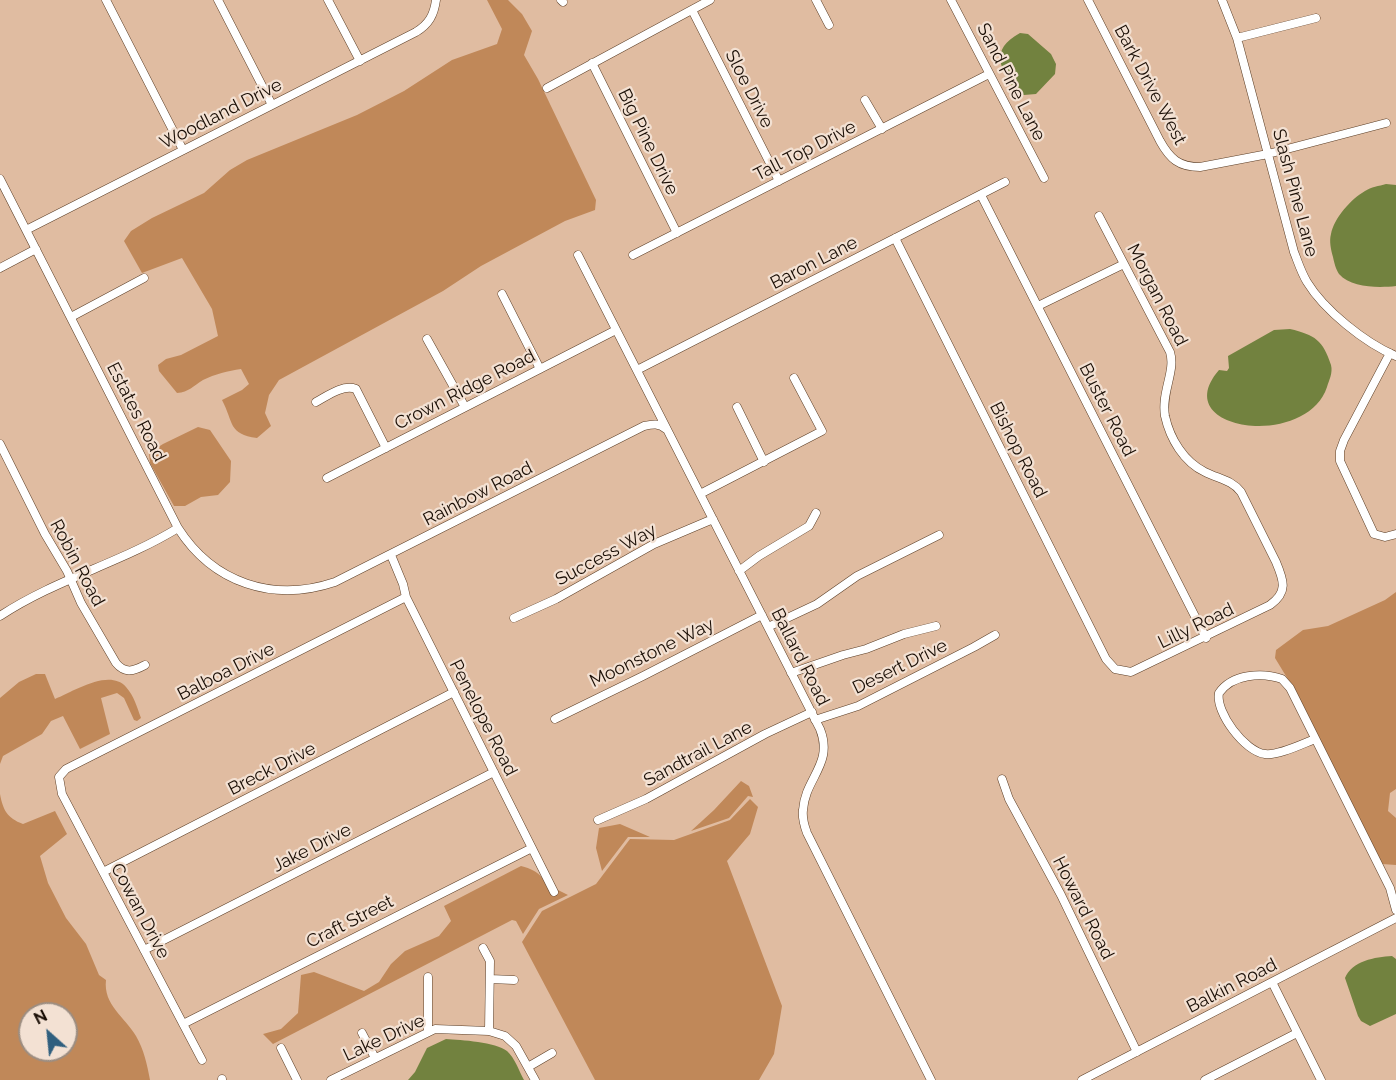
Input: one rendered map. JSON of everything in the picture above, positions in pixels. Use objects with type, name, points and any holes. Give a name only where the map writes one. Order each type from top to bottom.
[{"type":"street","points":[[106,0],[183,150]]},
{"type":"street","points":[[218,0],[272,105]]},
{"type":"street","points":[[328,0],[360,61]]},
{"type":"street","name":"Woodland Drive","points":[[26,230],[416,32],[428,23],[433,15],[435,0]]},
{"type":"street","points":[[547,88],[710,0]]},
{"type":"street","points":[[816,0],[830,25]]},
{"type":"street","name":"Sand Pine Lane","points":[[951,0],[1044,178]]},
{"type":"street","name":"Bark Drive West","points":[[1088,0],[1160,141],[1173,160],[1184,166],[1200,167],[1268,154],[1386,123]]},
{"type":"street","name":"Slash Pine Lane","points":[[1222,0],[1237,38],[1299,268],[1308,285],[1330,309],[1347,324],[1393,355]]},
{"type":"street","name":"Sloe Drive","points":[[692,10],[779,181]]},
{"type":"street","points":[[1237,38],[1316,18]]},
{"type":"street","name":"Big Pine Drive","points":[[592,63],[677,233]]},
{"type":"street","name":"Tall Top Drive","points":[[633,255],[989,74]]},
{"type":"street","points":[[866,100],[882,129]]},
{"type":"street","name":"Estates Road","points":[[0,179],[178,528],[203,558],[227,575],[263,589],[301,591]]},
{"type":"street","name":"Baron Lane","points":[[637,370],[1005,183]]},
{"type":"street","name":"Buster Road","points":[[981,195],[1206,638]]},
{"type":"street","name":"Morgan Road","points":[[1099,216],[1173,360],[1164,404],[1166,419],[1175,444],[1196,466],[1235,484],[1241,492],[1281,574],[1283,589],[1281,596]]},
{"type":"street","name":"Bishop Road","points":[[895,238],[1106,659],[1119,671]]},
{"type":"street","points":[[0,268],[36,249]]},
{"type":"street","name":"Ballard Road","points":[[578,255],[823,738],[825,751],[803,806],[803,822],[931,1080]]},
{"type":"street","points":[[1038,306],[1124,264]]},
{"type":"street","points":[[71,316],[144,279]]},
{"type":"street","points":[[502,294],[540,369]]},
{"type":"street","name":"Crown Ridge Road","points":[[327,478],[616,330]]},
{"type":"street","points":[[427,339],[465,407]]},
{"type":"street","points":[[1393,355],[1344,440],[1340,451],[1340,461],[1374,534],[1385,537],[1396,534]]},
{"type":"street","points":[[700,494],[822,431],[794,378]]},
{"type":"street","points":[[316,402],[344,388],[353,387],[359,393],[386,448]]},
{"type":"street","points":[[737,408],[764,462]]},
{"type":"street","name":"Rainbow Road","points":[[301,591],[335,582],[645,426],[661,425],[666,429]]},
{"type":"street","name":"Robin Road","points":[[0,444],[84,610],[116,663],[120,668],[129,671],[145,665]]},
{"type":"street","points":[[739,571],[759,556],[809,526],[816,513]]},
{"type":"street","name":"Success Way","points":[[514,618],[556,598],[654,544],[713,519]]},
{"type":"street","points":[[0,616],[70,579],[141,549],[178,528]]},
{"type":"street","points":[[768,627],[816,604],[857,576],[939,535]]},
{"type":"street","name":"Penelope Road","points":[[391,555],[406,597],[554,892]]},
{"type":"street","name":"Lilly Road","points":[[1119,671],[1137,670],[1206,638],[1270,605],[1281,596]]},
{"type":"street","name":"Balboa Drive","points":[[61,775],[66,769],[406,597]]},
{"type":"street","name":"Moonstone Way","points":[[555,718],[762,615]]},
{"type":"street","points":[[791,673],[904,634],[936,626]]},
{"type":"street","name":"Desert Drive","points":[[813,716],[858,706],[994,635]]},
{"type":"street","points":[[1315,739],[1271,754],[1262,754],[1243,741],[1226,720],[1219,704],[1219,693],[1227,684],[1241,678],[1261,675],[1282,679],[1290,688],[1390,888],[1396,910]]},
{"type":"street","name":"Breck Drive","points":[[103,872],[454,692]]},
{"type":"street","name":"Sandtrail Lane","points":[[598,820],[646,799],[765,735],[813,716]]},
{"type":"street","name":"Jake Drive","points":[[144,950],[494,772]]},
{"type":"street","name":"Cowan Drive","points":[[61,775],[59,782],[62,794],[202,1060]]},
{"type":"street","name":"Howard Road","points":[[1002,779],[1009,799],[1061,895],[1137,1052]]},
{"type":"street","name":"Craft Street","points":[[183,1023],[532,848]]},
{"type":"street","name":"Balkin Road","points":[[1082,1080],[1396,918]]},
{"type":"street","points":[[483,948],[490,961],[489,1031]]},
{"type":"street","points":[[428,977],[428,1031]]},
{"type":"street","points":[[490,979],[514,980]]},
{"type":"street","points":[[1272,982],[1321,1080]]},
{"type":"street","name":"Lake Drive","points":[[331,1080],[435,1029],[489,1031],[505,1036],[512,1041],[535,1080]]},
{"type":"street","points":[[362,1033],[375,1058]]},
{"type":"street","points":[[1205,1080],[1297,1033]]},
{"type":"street","points":[[281,1048],[297,1080]]},
{"type":"street","points":[[528,1067],[552,1053]]},
{"type":"shaded area","points":[[487,0],[508,0],[522,14],[532,31],[524,55],[538,79],[596,200],[595,210],[565,221],[481,266],[443,291],[279,380],[269,395],[265,413],[271,426],[257,438],[241,434],[236,430],[222,400],[249,384],[241,369],[212,376],[188,390],[177,393],[159,371],[158,365],[166,359],[181,355],[218,336],[212,309],[182,258],[142,273],[124,241],[131,231],[152,218],[204,193],[230,170],[247,160],[357,115],[404,91],[452,60],[497,44],[502,29]]},
{"type":"shaded area","points":[[1020,33],[1028,34],[1051,54],[1056,64],[1055,74],[1036,94],[1024,95],[1016,92],[1000,60],[1004,46]]},
{"type":"shaded area","points":[[1386,184],[1396,185],[1396,286],[1374,287],[1351,282],[1344,279],[1335,264],[1330,240],[1333,228],[1339,215],[1354,199],[1367,190]]},
{"type":"shaded area","points":[[1290,329],[1312,336],[1317,340],[1325,350],[1331,365],[1327,387],[1314,407],[1294,420],[1270,425],[1245,425],[1224,419],[1211,407],[1208,391],[1219,370],[1227,371],[1229,368],[1228,356],[1274,330]]},
{"type":"shaded area","points":[[198,427],[210,430],[231,461],[230,482],[218,495],[201,497],[185,506],[174,506],[150,463],[149,453]]},
{"type":"shaded area","points":[[1396,592],[1396,789],[1390,793],[1388,811],[1396,818],[1396,865],[1382,864],[1289,681],[1275,658],[1276,650],[1303,630],[1328,626],[1385,600]]},
{"type":"shaded area","points":[[36,674],[45,674],[55,699],[91,683],[110,680],[119,682],[131,694],[141,718],[134,720],[124,698],[117,693],[101,698],[110,734],[80,749],[63,716],[51,721],[42,734],[3,756],[0,764],[0,698],[19,682]]},
{"type":"shaded area","points":[[741,781],[749,786],[753,797],[748,796],[729,818],[691,831],[714,810]]},
{"type":"shaded area","points":[[0,794],[7,813],[23,824],[55,811],[67,834],[40,856],[48,883],[66,918],[86,944],[99,975],[106,980],[106,989],[111,1004],[139,1041],[150,1080],[0,1080]]},
{"type":"shaded area","points":[[750,799],[758,807],[750,834],[727,861],[782,1006],[774,1054],[759,1080],[595,1080],[522,942],[542,911],[596,884],[630,839],[674,840],[730,820]]},
{"type":"shaded area","points":[[620,824],[650,837],[628,837],[602,871],[596,848],[599,828]]},
{"type":"shaded area","points":[[521,866],[541,876],[553,896],[558,894],[556,889],[568,895],[539,909],[523,934],[516,921],[512,920],[273,1044],[263,1034],[281,1029],[298,1013],[301,975],[314,972],[364,991],[379,982],[391,964],[405,951],[439,936],[451,921],[444,906]]},
{"type":"shaded area","points":[[1392,956],[1396,959],[1396,1014],[1370,1026],[1361,1021],[1358,1016],[1345,978],[1348,972],[1358,964],[1378,957]]},
{"type":"shaded area","points":[[446,1039],[478,1042],[502,1048],[512,1057],[524,1080],[408,1080],[415,1072],[427,1048]]}]
